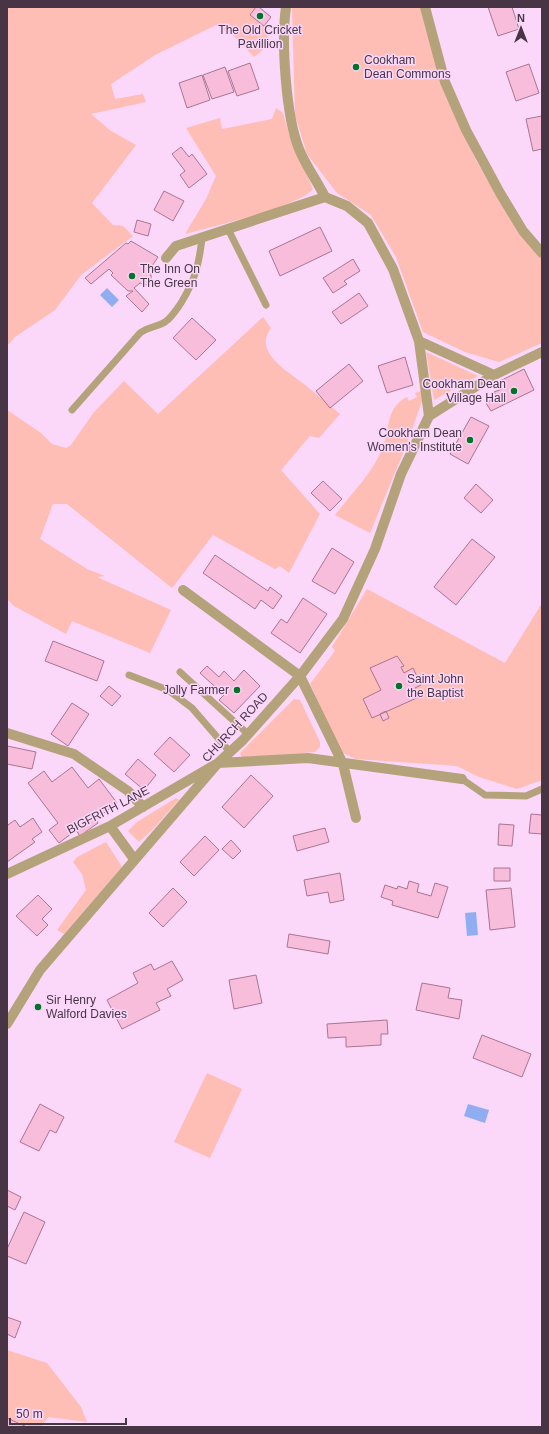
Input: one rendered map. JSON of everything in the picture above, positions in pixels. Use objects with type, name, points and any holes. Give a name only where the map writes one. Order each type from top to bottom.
[{"type":"street","points":[[286,7],[286,72],[292,127],[299,150],[325,197],[347,206],[368,223],[393,269],[420,341],[430,416],[494,374],[542,352]]},
{"type":"street","points":[[425,7],[445,82],[466,130],[500,193],[524,232],[542,253]]},
{"type":"street","points":[[166,258],[176,246],[325,197]]},
{"type":"street","points":[[420,341],[494,374]]},
{"type":"street","name":"CHURCH ROAD","points":[[7,1024],[40,970],[218,763],[248,734],[300,676],[343,619],[375,549],[401,474],[430,416]]},
{"type":"street","points":[[183,590],[300,676],[343,764],[356,818]]},
{"type":"street","points":[[7,733],[74,754],[128,792],[143,807]]},
{"type":"street","points":[[218,763],[308,758],[343,764],[462,779]]},
{"type":"street","name":"BIGFRITH LANE","points":[[7,874],[110,826],[218,763]]},
{"type":"street","points":[[110,826],[134,859]]},
{"type":"lane","points":[[228,229],[266,305]]},
{"type":"lane","points":[[72,410],[140,332],[147,327],[163,323],[174,313],[192,285],[196,274],[202,238]]},
{"type":"lane","points":[[180,672],[248,734]]},
{"type":"lane","points":[[129,675],[168,690],[192,708],[230,752]]},
{"type":"lane","points":[[462,779],[485,795],[526,796],[542,790]]},
{"type":"shaded area","points":[[7,7],[256,7],[250,15],[264,26],[271,43],[254,57],[234,36],[216,25],[155,55],[111,84],[115,99],[143,94],[146,102],[91,114],[111,131],[136,145],[92,203],[113,225],[123,226],[133,236],[81,275],[55,310],[15,337],[7,346]]},
{"type":"shaded area","points":[[292,7],[421,7],[442,87],[476,160],[518,232],[542,259],[542,343],[499,362],[465,352],[423,332],[396,257],[371,215],[337,193],[307,154],[295,115]]},
{"type":"shaded area","points":[[276,108],[283,113],[289,134],[313,189],[304,196],[290,203],[253,216],[185,234],[206,199],[216,176],[186,128],[220,118],[222,129],[272,119]]},
{"type":"shaded area","points":[[263,317],[271,328],[266,337],[266,345],[269,353],[282,367],[340,414],[319,438],[310,436],[281,470],[320,514],[289,573],[280,566],[275,569],[213,535],[172,588],[67,504],[53,504],[40,539],[87,569],[105,576],[97,577],[171,610],[150,653],[72,621],[66,634],[14,606],[7,599],[7,410],[41,433],[52,444],[66,448],[71,445],[94,412],[124,381],[158,414]]},
{"type":"shaded area","points":[[426,352],[478,376],[434,400]]},
{"type":"shaded area","points":[[424,390],[422,401],[408,441],[370,533],[335,515],[368,474],[379,457],[395,406],[407,397],[409,401],[417,397],[415,393]]},
{"type":"shaded area","points":[[367,589],[505,663],[542,603],[542,780],[517,789],[479,777],[457,766],[356,759],[341,752],[310,684],[335,651],[332,647]]},
{"type":"shaded area","points":[[294,699],[300,700],[320,742],[320,747],[315,752],[242,758],[240,753]]},
{"type":"shaded area","points":[[176,798],[179,800],[139,842],[128,831],[137,822]]},
{"type":"shaded area","points":[[106,842],[122,867],[64,934],[57,930],[86,890],[82,874],[73,862],[77,857]]},
{"type":"shaded area","points":[[207,1073],[242,1089],[210,1158],[174,1142]]},
{"type":"shaded area","points":[[7,1350],[47,1363],[81,1407],[87,1422],[48,1417],[41,1427],[31,1427],[7,1418]]},
{"type":"water","points":[[107,288],[119,300],[112,307],[100,295]]},
{"type":"water","points":[[476,912],[478,935],[467,936],[465,913]]},
{"type":"water","points":[[468,1104],[489,1110],[485,1123],[464,1116]]},
{"type":"building","name":"The Old Cricket Pavillion","points":[[256,7],[259,7],[271,17],[264,26],[250,15]]},
{"type":"building","points":[[488,7],[512,7],[519,29],[498,36]]},
{"type":"building","points":[[250,63],[259,89],[237,96],[228,71]]},
{"type":"building","points":[[529,64],[539,93],[516,101],[506,72]]},
{"type":"building","points":[[225,67],[234,92],[212,99],[203,75]]},
{"type":"building","points":[[202,75],[210,100],[187,108],[179,83]]},
{"type":"building","points":[[542,116],[542,149],[533,151],[526,119]]},
{"type":"building","points":[[181,147],[189,157],[192,154],[207,174],[189,188],[180,175],[185,171],[172,154]]},
{"type":"building","points":[[164,191],[184,201],[173,221],[154,210]]},
{"type":"building","points":[[137,220],[151,224],[148,236],[134,232]]},
{"type":"building","points":[[320,227],[332,251],[280,276],[269,251]]},
{"type":"building","name":"The Inn On The Green","points":[[131,241],[158,257],[148,272],[151,274],[151,279],[147,285],[140,283],[134,288],[149,304],[142,312],[126,296],[133,291],[128,291],[111,275],[113,273],[109,269],[91,284],[85,278],[126,243],[128,244]]},
{"type":"building","points":[[353,259],[360,271],[344,281],[347,284],[333,293],[323,278]]},
{"type":"building","points":[[359,293],[368,306],[341,324],[332,312]]},
{"type":"building","points":[[192,318],[216,340],[196,360],[173,338]]},
{"type":"building","points":[[405,357],[413,385],[387,393],[378,366]]},
{"type":"building","points":[[349,364],[363,381],[330,408],[316,391]]},
{"type":"building","name":"Cookham Dean Village Hall","points":[[524,369],[534,390],[491,411],[486,403],[497,397],[494,392],[502,389],[498,382]]},
{"type":"building","name":"Cookham Dean Women's Institute","points":[[471,417],[489,426],[468,464],[450,454]]},
{"type":"building","points":[[323,481],[342,499],[330,511],[311,493]]},
{"type":"building","points":[[476,484],[493,500],[481,513],[464,498]]},
{"type":"building","points":[[472,539],[495,557],[456,605],[434,587]]},
{"type":"building","points":[[332,548],[354,562],[335,594],[312,581]]},
{"type":"building","points":[[215,555],[268,591],[270,587],[282,596],[273,609],[261,600],[255,609],[203,573]]},
{"type":"building","points":[[303,598],[327,614],[300,653],[271,633],[281,619],[287,623]]},
{"type":"building","points":[[53,641],[104,661],[97,681],[45,661]]},
{"type":"building","name":"Saint John the Baptist","points":[[397,656],[404,666],[401,667],[404,673],[413,668],[421,685],[415,688],[419,697],[372,718],[363,699],[381,690],[370,668]]},
{"type":"building","name":"Jolly Farmer","points":[[207,666],[219,677],[224,671],[234,681],[244,670],[260,686],[234,713],[219,700],[224,695],[200,673]]},
{"type":"building","points":[[109,686],[121,696],[112,706],[100,696]]},
{"type":"building","points":[[72,703],[89,714],[68,746],[51,734]]},
{"type":"building","points":[[386,711],[389,718],[383,721],[380,714]]},
{"type":"building","points":[[170,737],[190,755],[174,772],[154,754]]},
{"type":"building","points":[[7,746],[36,752],[32,769],[7,764]]},
{"type":"building","points":[[138,759],[156,775],[144,790],[125,774]]},
{"type":"building","points":[[72,767],[88,788],[99,779],[117,803],[96,819],[98,823],[80,836],[76,830],[59,843],[49,830],[58,823],[28,783],[44,771],[52,782]]},
{"type":"building","points":[[251,775],[273,796],[244,828],[222,807]]},
{"type":"building","points":[[531,814],[542,815],[542,834],[529,833]]},
{"type":"building","points":[[33,818],[42,832],[32,839],[35,842],[7,862],[7,822],[8,825],[15,820],[20,827]]},
{"type":"building","points":[[499,824],[514,825],[512,846],[498,845]]},
{"type":"building","points":[[325,828],[329,842],[297,851],[293,836]]},
{"type":"building","points":[[205,836],[219,850],[194,876],[180,862]]},
{"type":"building","points":[[231,840],[241,851],[233,859],[222,849]]},
{"type":"building","points":[[494,868],[510,868],[510,881],[494,881]]},
{"type":"building","points":[[340,873],[344,900],[330,903],[328,892],[307,896],[304,880]]},
{"type":"building","points":[[409,881],[419,884],[417,892],[431,896],[435,883],[448,887],[438,918],[392,905],[393,901],[381,897],[385,885],[397,889],[398,886],[407,889]]},
{"type":"building","points":[[173,888],[187,902],[163,927],[149,913]]},
{"type":"building","points":[[511,888],[515,927],[490,930],[486,890]]},
{"type":"building","points":[[38,895],[52,909],[42,919],[48,925],[37,936],[16,916]]},
{"type":"building","points":[[289,934],[330,941],[328,954],[287,947]]},
{"type":"building","points":[[172,961],[183,980],[167,989],[171,996],[156,1003],[160,1010],[122,1029],[107,1000],[138,983],[133,973],[151,964],[154,970]]},
{"type":"building","points":[[256,975],[262,1003],[234,1009],[229,980]]},
{"type":"building","points":[[422,983],[450,988],[448,998],[462,1000],[459,1019],[416,1010]]},
{"type":"building","points":[[387,1020],[388,1034],[381,1034],[381,1045],[346,1047],[346,1037],[328,1038],[327,1024]]},
{"type":"building","points":[[482,1035],[531,1054],[522,1077],[473,1058]]},
{"type":"building","points":[[40,1104],[64,1117],[56,1133],[50,1130],[39,1151],[20,1142]]},
{"type":"building","points":[[7,1190],[21,1197],[15,1210],[7,1206]]},
{"type":"building","points":[[24,1212],[45,1222],[26,1264],[7,1256],[7,1249]]},
{"type":"building","points":[[7,1317],[21,1322],[15,1338],[7,1334]]},
{"type":"building","points":[[7,1418],[27,1427],[7,1427]]},
{"type":"place","name":"The Old Cricket Pavillion","points":[[260,16]]},
{"type":"place","name":"Cookham Dean Commons","points":[[356,67]]},
{"type":"place","name":"The Inn On The Green","points":[[132,276]]},
{"type":"place","name":"Cookham Dean Village Hall","points":[[514,391]]},
{"type":"place","name":"Cookham Dean Women's Institute","points":[[470,440]]},
{"type":"place","name":"Saint John the Baptist","points":[[399,686]]},
{"type":"place","name":"Jolly Farmer","points":[[237,690]]},
{"type":"place","name":"Sir Henry Walford Davies","points":[[38,1007]]}]
